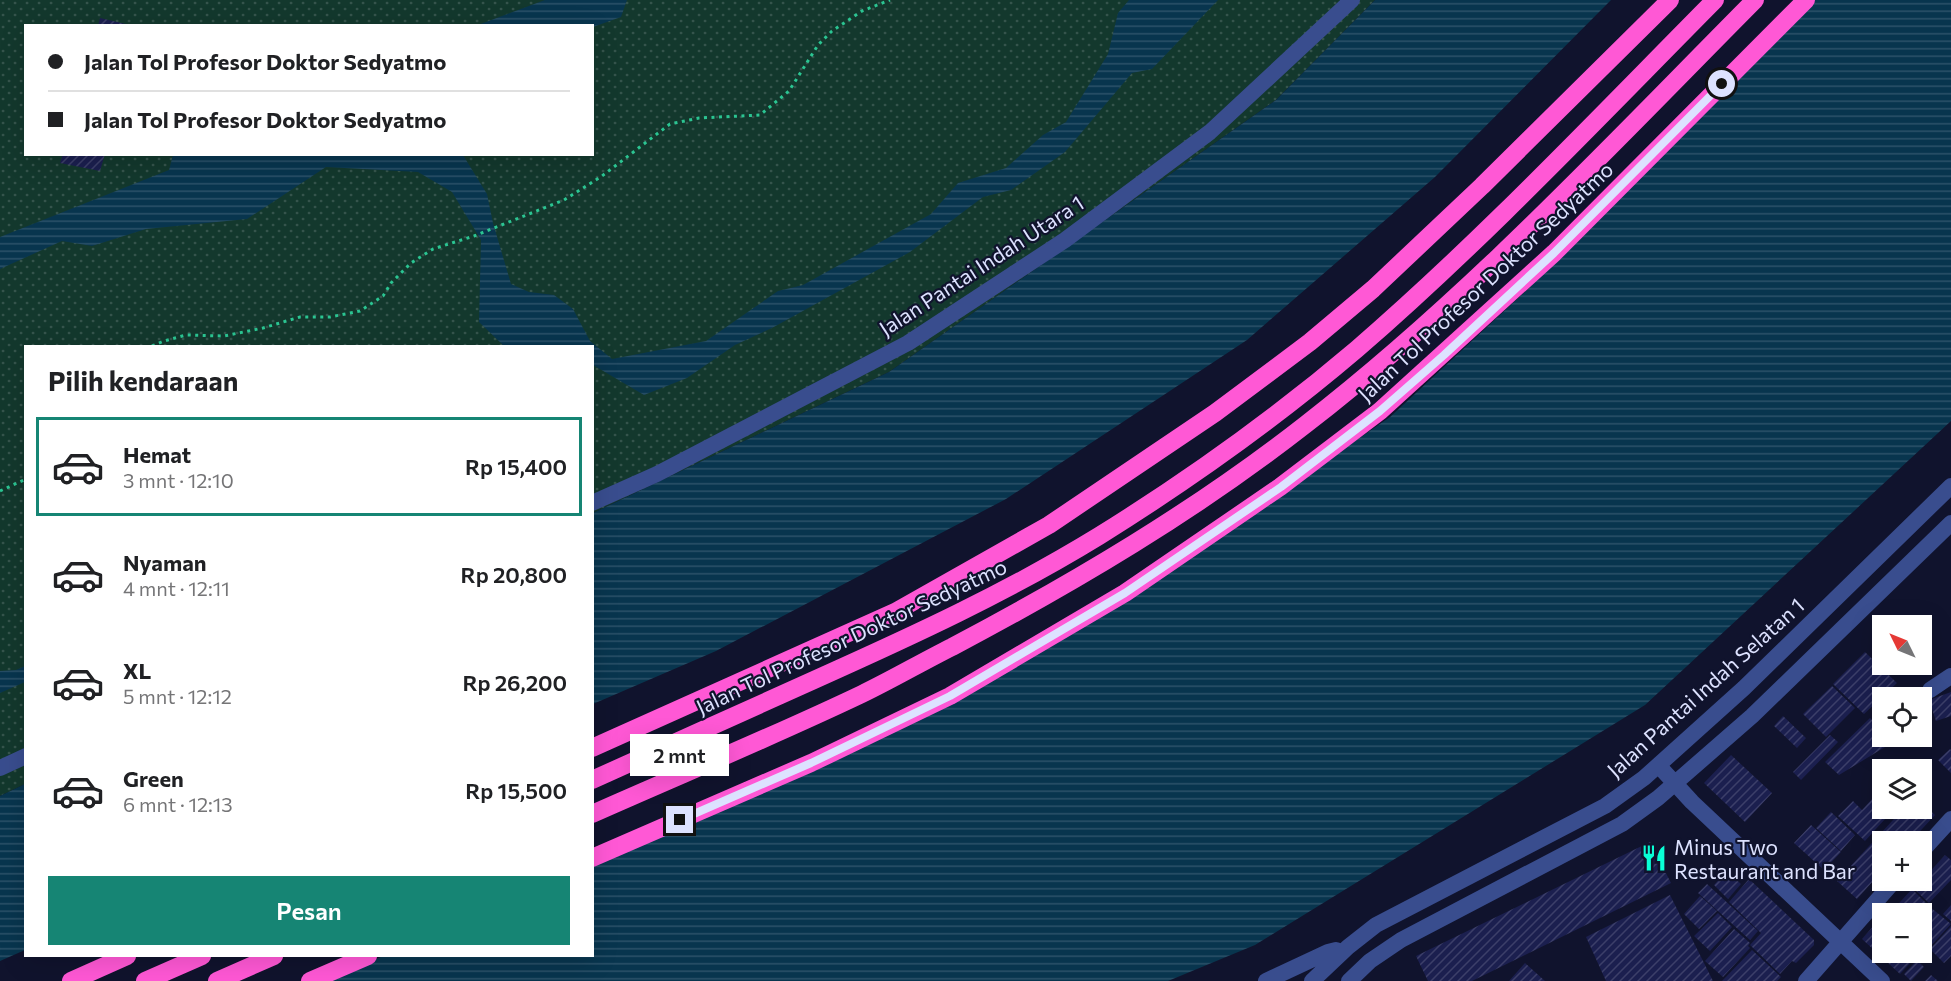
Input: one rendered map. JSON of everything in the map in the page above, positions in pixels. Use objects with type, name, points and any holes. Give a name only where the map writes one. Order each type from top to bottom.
[{"type":"highway","name":"Jalan Tol Profesor Doktor Sedyatmo","points":[[594,747],[895,612],[1049,525],[1215,413],[1310,342],[1373,289],[1482,186],[1670,0]]},
{"type":"highway","name":"Jalan Tol Profesor Doktor Sedyatmo","points":[[594,779],[941,623],[1019,583],[1100,535],[1185,480],[1278,413],[1358,348],[1496,221],[1715,0]]},
{"type":"highway","name":"Jalan Tol Profesor Doktor Sedyatmo","points":[[594,813],[863,693],[1039,601],[1128,549],[1201,500],[1304,426],[1393,354],[1504,253],[1755,0]]},
{"type":"highway","name":"Jalan Tol Profesor Doktor Sedyatmo","points":[[594,857],[811,763],[950,696],[1125,593],[1281,487],[1380,411],[1538,269],[1806,0]]},
{"type":"highway","points":[[71,981],[125,957]]},
{"type":"highway","points":[[145,981],[200,957]]},
{"type":"highway","points":[[217,981],[272,957]]},
{"type":"highway","points":[[310,981],[366,957]]},
{"type":"street","name":"Jalan Pantai Indah Utara 1","points":[[594,502],[657,474],[908,343],[1065,240],[1210,132],[1352,0]]},
{"type":"street","name":"Jalan Pantai Indah Selatan 1","points":[[1312,981],[1342,952],[1376,925],[1605,806],[1644,778],[1744,688],[1951,486]]},
{"type":"street","points":[[1350,981],[1370,961],[1401,940],[1622,824],[1674,784],[1752,717],[1951,524]]},
{"type":"street","points":[[1932,688],[1951,676]]},
{"type":"street","points":[[0,768],[24,757]]},
{"type":"street","points":[[1659,765],[1674,784],[1882,981]]},
{"type":"street","points":[[1932,840],[1951,819]]},
{"type":"street","points":[[1806,981],[1885,891]]},
{"type":"street","points":[[1266,981],[1328,952],[1336,950],[1342,952]]},
{"type":"path","points":[[154,345],[186,335],[224,336],[300,317],[330,317],[360,311],[382,296],[391,283],[411,263],[433,249],[474,236],[564,200],[602,177],[670,124],[699,118],[760,115],[789,91],[818,45],[832,31],[862,11],[890,0]]},
{"type":"path","points":[[0,491],[24,480]]},
{"type":"green space","points":[[0,0],[1375,0],[1276,100],[889,372],[594,513],[594,345],[24,345],[24,784],[0,796]]},
{"type":"water","points":[[545,0],[627,0],[621,17],[594,27],[594,24],[481,24]]},
{"type":"water","points":[[1129,0],[1218,0],[1152,69],[1132,73],[1065,152],[1011,190],[983,197],[910,252],[772,328],[735,345],[687,378],[644,395],[594,366],[594,345],[503,345],[479,322],[481,240],[452,192],[418,172],[326,167],[247,219],[146,229],[92,246],[62,241],[0,269],[0,237],[169,170],[173,156],[464,156],[487,194],[511,284],[529,292],[554,295],[573,309],[590,341],[612,359],[706,341],[778,291],[803,285],[931,214],[958,183],[1006,168],[1043,135],[1066,122],[1108,54],[1118,13]]},
{"type":"water","points":[[1375,0],[1611,0],[1435,177],[1247,340],[1006,499],[716,651],[594,704],[594,513],[889,372],[1276,100]]},
{"type":"water","points":[[1813,0],[1951,0],[1951,421],[1645,705],[1255,945],[1168,981],[326,981],[381,957],[594,957],[594,862],[965,696],[1127,598],[1390,417],[1528,289]]},
{"type":"water","points":[[24,666],[24,682],[0,693],[0,671],[16,670]]},
{"type":"water","points":[[24,784],[24,950],[0,961],[0,796]]},
{"type":"building","points":[[100,18],[126,24],[98,24]]},
{"type":"building","points":[[62,156],[104,156],[100,171],[60,163]]},
{"type":"building","points":[[1865,652],[1872,659],[1872,675],[1889,675],[1897,683],[1893,687],[1872,687],[1872,706],[1864,714],[1833,684]]},
{"type":"building","points":[[1832,686],[1855,708],[1826,737],[1803,714]]},
{"type":"building","points":[[1951,692],[1951,716],[1936,721],[1932,699]]},
{"type":"building","points":[[1783,716],[1806,738],[1797,748],[1774,726]]},
{"type":"building","points":[[1870,718],[1872,720],[1872,747],[1885,747],[1839,775],[1825,762]]},
{"type":"building","points":[[1830,735],[1838,742],[1801,780],[1793,772]]},
{"type":"building","points":[[1951,750],[1951,773],[1938,760]]},
{"type":"building","points":[[1731,755],[1772,793],[1745,822],[1704,783]]},
{"type":"building","points":[[1872,799],[1872,819],[1885,819],[1865,841],[1838,816],[1853,801],[1862,810]]},
{"type":"building","points":[[1831,812],[1855,835],[1841,851],[1816,828]]},
{"type":"building","points":[[1894,819],[1931,819],[1920,831],[1883,831]]},
{"type":"building","points":[[1811,825],[1841,852],[1824,870],[1794,843]]},
{"type":"building","points":[[1650,842],[1671,883],[1472,981],[1428,981],[1416,956]]},
{"type":"building","points":[[1872,843],[1872,882],[1857,899],[1837,881]]},
{"type":"building","points":[[1945,855],[1951,860],[1951,880],[1929,903],[1916,891],[1932,891],[1932,869]]},
{"type":"building","points":[[1727,871],[1741,884],[1728,899],[1714,885]]},
{"type":"building","points":[[1749,879],[1814,940],[1814,945],[1796,963],[1792,961],[1780,974],[1750,945],[1761,933],[1729,902]]},
{"type":"building","points":[[1707,884],[1758,931],[1750,940],[1698,893]]},
{"type":"building","points":[[1910,891],[1914,891],[1926,903],[1899,903]]},
{"type":"building","points":[[1670,895],[1713,981],[1606,981],[1586,937]]},
{"type":"building","points":[[1700,896],[1717,911],[1699,929],[1684,914]]},
{"type":"building","points":[[1951,905],[1951,921],[1943,914]]},
{"type":"building","points":[[1932,909],[1951,924],[1932,945]]},
{"type":"building","points":[[1718,913],[1732,927],[1710,951],[1694,936]]},
{"type":"building","points":[[1951,926],[1951,956],[1944,963],[1932,951],[1932,947]]},
{"type":"building","points":[[1872,928],[1872,948],[1862,939]]},
{"type":"building","points":[[1734,929],[1750,943],[1748,946],[1750,948],[1723,977],[1705,961]]},
{"type":"building","points":[[1752,950],[1781,977],[1777,981],[1722,981]]},
{"type":"building","points":[[1525,963],[1545,981],[1509,981]]},
{"type":"building","points":[[1888,963],[1910,963],[1900,974]]},
{"type":"building","points":[[1914,963],[1920,963],[1924,967],[1911,981],[1904,974]]},
{"type":"building","points":[[1931,975],[1938,981],[1925,981]]},
{"type":"place","name":"Minus Two Restaurant and Bar","points":[[1654,858]]},
{"type":"route","points":[[680,820],[811,763],[950,696],[1125,593],[1281,487],[1380,411],[1444,355],[1554,253],[1722,84]]}]
